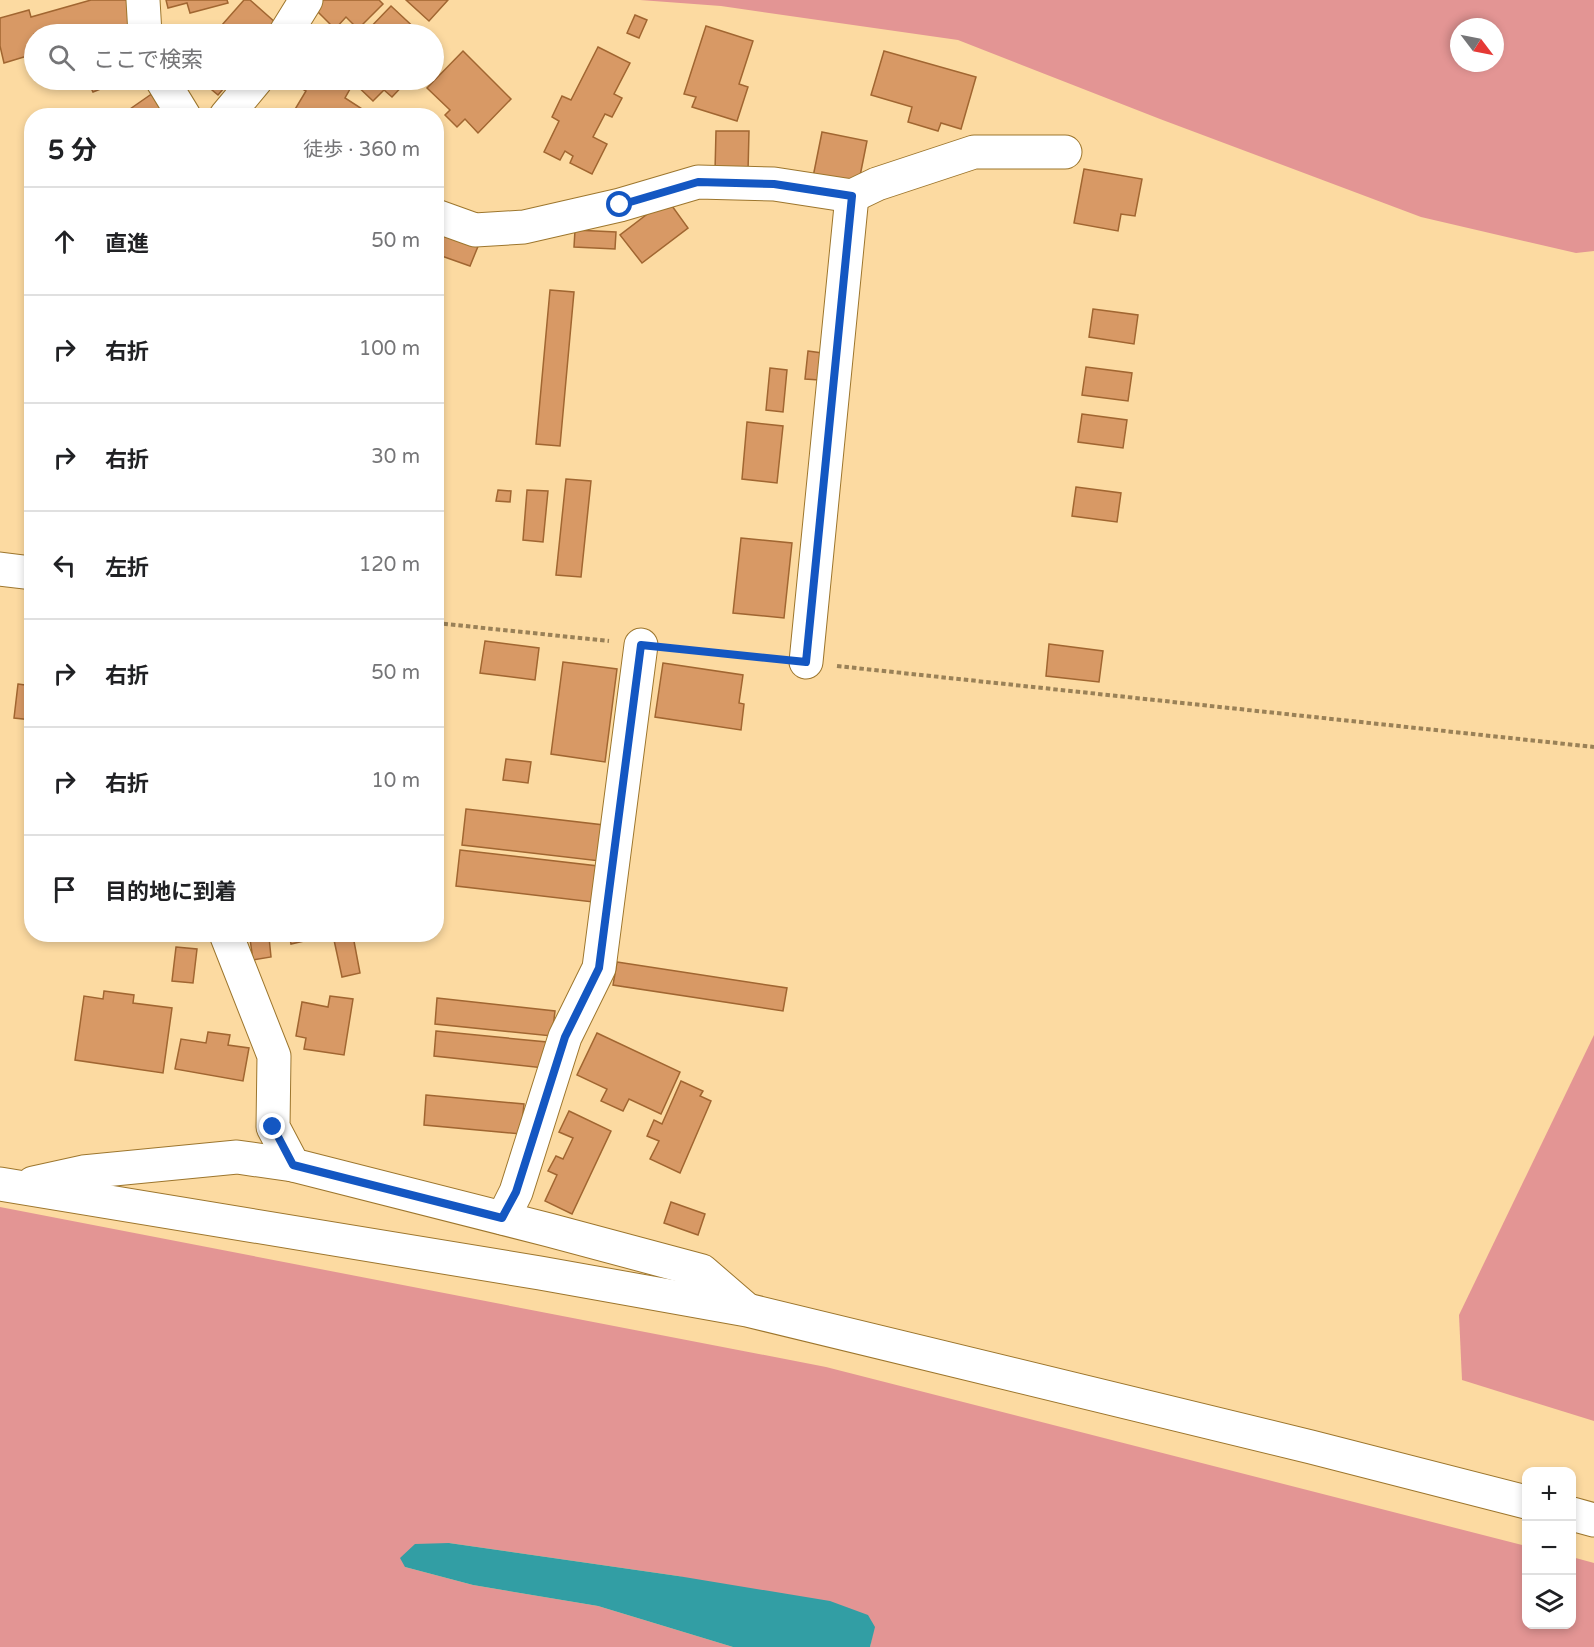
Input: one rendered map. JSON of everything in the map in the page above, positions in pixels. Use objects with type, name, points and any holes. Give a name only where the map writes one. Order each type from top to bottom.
[{"type":"street","points":[[143,0],[144,24]]},
{"type":"street","points":[[291,24],[306,0]]},
{"type":"street","points":[[168,90],[178,108]]},
{"type":"street","points":[[233,108],[248,90]]},
{"type":"street","points":[[444,219],[475,230],[524,226],[620,205],[698,182],[774,184],[852,196],[877,184],[974,152],[1065,152]]},
{"type":"street","points":[[806,662],[852,196]]},
{"type":"street","points":[[0,569],[24,572]]},
{"type":"street","points":[[502,1218],[516,1192],[565,1037],[599,968],[641,645]]},
{"type":"street","points":[[229,942],[274,1056],[273,1127],[293,1165]]},
{"type":"street","points":[[9,1185],[83,1172],[237,1157],[293,1165],[702,1271],[747,1310]]},
{"type":"street","points":[[9,1185],[540,1273],[747,1310],[1522,1501]]},
{"type":"street","points":[[1576,1515],[1594,1520]]},
{"type":"path","points":[[444,624],[1594,747]]},
{"type":"shaded area","points":[[640,0],[1594,0],[1594,251],[1576,253],[1421,217],[958,40],[721,6]]},
{"type":"shaded area","points":[[1594,1035],[1594,1421],[1462,1380],[1459,1315]]},
{"type":"shaded area","points":[[0,1207],[826,1367],[1522,1545],[1522,1629],[1576,1629],[1576,1558],[1594,1563],[1594,1647],[870,1647],[874,1627],[678,1576],[449,1543],[405,1567],[473,1585],[598,1606],[733,1647],[0,1647]]},
{"type":"water","points":[[449,1543],[678,1576],[830,1601],[868,1615],[875,1627],[870,1647],[733,1647],[598,1606],[473,1585],[405,1567],[400,1558],[415,1544]]},
{"type":"building","points":[[91,0],[129,0],[133,24],[24,24],[24,57],[4,63],[0,46],[0,18],[29,10],[31,17]]},
{"type":"building","points":[[166,0],[227,0],[228,3],[190,13],[187,3],[168,8]]},
{"type":"building","points":[[244,0],[250,0],[276,23],[275,24],[223,24]]},
{"type":"building","points":[[322,0],[379,0],[383,4],[363,24],[353,24],[346,17],[340,24],[330,24],[314,8]]},
{"type":"building","points":[[406,0],[448,0],[429,21]]},
{"type":"building","points":[[391,6],[410,24],[374,24]]},
{"type":"building","points":[[635,15],[647,20],[639,38],[627,33]]},
{"type":"building","points":[[706,26],[753,41],[739,84],[748,87],[737,121],[692,107],[696,97],[684,94]]},
{"type":"building","points":[[598,47],[630,63],[614,94],[622,98],[612,117],[605,114],[593,137],[607,144],[592,174],[570,163],[573,156],[565,151],[560,160],[544,152],[559,121],[552,117],[562,96],[571,100]]},
{"type":"building","points":[[463,51],[511,99],[478,133],[465,119],[457,127],[445,115],[450,110],[429,90],[444,90],[444,71]]},
{"type":"building","points":[[884,51],[976,77],[961,129],[941,123],[938,131],[908,122],[912,107],[871,95]]},
{"type":"building","points":[[212,90],[222,90],[218,95]]},
{"type":"building","points":[[304,90],[349,90],[345,98],[361,108],[296,108],[306,91]]},
{"type":"building","points":[[361,90],[384,90],[373,101]]},
{"type":"building","points":[[384,90],[399,90],[392,97]]},
{"type":"building","points":[[153,93],[163,108],[131,108]]},
{"type":"building","points":[[716,131],[749,131],[748,172],[715,171]]},
{"type":"building","points":[[822,132],[867,141],[858,186],[813,177]]},
{"type":"building","points":[[1084,169],[1142,179],[1135,216],[1121,214],[1118,231],[1074,223]]},
{"type":"building","points":[[667,199],[688,228],[642,263],[620,235]]},
{"type":"building","points":[[575,230],[616,232],[615,249],[574,247]]},
{"type":"building","points":[[444,231],[479,244],[470,266],[444,257]]},
{"type":"building","points":[[550,290],[574,292],[560,446],[536,444]]},
{"type":"building","points":[[1093,309],[1138,315],[1134,344],[1089,337]]},
{"type":"building","points":[[808,351],[822,353],[819,380],[805,379]]},
{"type":"building","points":[[1086,367],[1132,373],[1128,401],[1082,395]]},
{"type":"building","points":[[770,368],[787,370],[783,412],[766,410]]},
{"type":"building","points":[[1082,414],[1127,420],[1123,448],[1078,442]]},
{"type":"building","points":[[747,422],[783,426],[777,483],[742,479]]},
{"type":"building","points":[[566,479],[591,481],[581,577],[556,575]]},
{"type":"building","points":[[1076,487],[1121,493],[1117,522],[1072,516]]},
{"type":"building","points":[[498,490],[511,491],[510,502],[496,501]]},
{"type":"building","points":[[527,490],[548,491],[543,542],[523,540]]},
{"type":"building","points":[[741,538],[792,543],[784,618],[733,613]]},
{"type":"building","points":[[485,641],[539,648],[535,680],[480,673]]},
{"type":"building","points":[[1049,644],[1103,651],[1099,682],[1046,676]]},
{"type":"building","points":[[563,662],[617,669],[605,762],[551,754]]},
{"type":"building","points":[[663,663],[743,675],[739,703],[744,704],[741,730],[655,717]]},
{"type":"building","points":[[18,684],[24,685],[24,719],[14,718]]},
{"type":"building","points":[[506,759],[531,762],[528,783],[503,780]]},
{"type":"building","points":[[466,809],[604,825],[600,861],[462,845]]},
{"type":"building","points":[[460,850],[598,866],[593,902],[456,886]]},
{"type":"building","points":[[250,942],[270,942],[271,957],[253,960]]},
{"type":"building","points":[[334,942],[354,942],[360,973],[342,977]]},
{"type":"building","points":[[176,947],[197,949],[193,983],[172,981]]},
{"type":"building","points":[[617,962],[787,988],[783,1011],[613,985]]},
{"type":"building","points":[[104,991],[134,995],[133,1003],[172,1008],[163,1073],[75,1060],[84,996],[103,999]]},
{"type":"building","points":[[330,996],[353,999],[344,1055],[304,1049],[306,1038],[296,1036],[302,1002],[328,1007]]},
{"type":"building","points":[[437,998],[555,1011],[552,1036],[435,1024]]},
{"type":"building","points":[[436,1031],[547,1042],[544,1068],[434,1056]]},
{"type":"building","points":[[208,1032],[230,1035],[228,1045],[249,1048],[243,1081],[175,1069],[181,1039],[206,1043]]},
{"type":"building","points":[[597,1033],[680,1072],[661,1114],[629,1099],[623,1111],[601,1101],[607,1089],[577,1075]]},
{"type":"building","points":[[681,1081],[703,1091],[700,1096],[711,1101],[680,1173],[650,1159],[659,1141],[647,1136],[654,1120],[662,1124]]},
{"type":"building","points":[[426,1095],[524,1104],[521,1134],[424,1125]]},
{"type":"building","points":[[569,1111],[611,1131],[572,1214],[545,1201],[557,1175],[548,1171],[556,1156],[563,1159],[573,1138],[559,1132]]},
{"type":"building","points":[[671,1202],[705,1214],[698,1235],[664,1223]]},
{"type":"route","points":[[273,1127],[293,1165],[502,1218],[516,1192],[565,1037],[599,968],[641,645],[806,662],[852,196],[774,184],[698,182],[620,205]]}]
